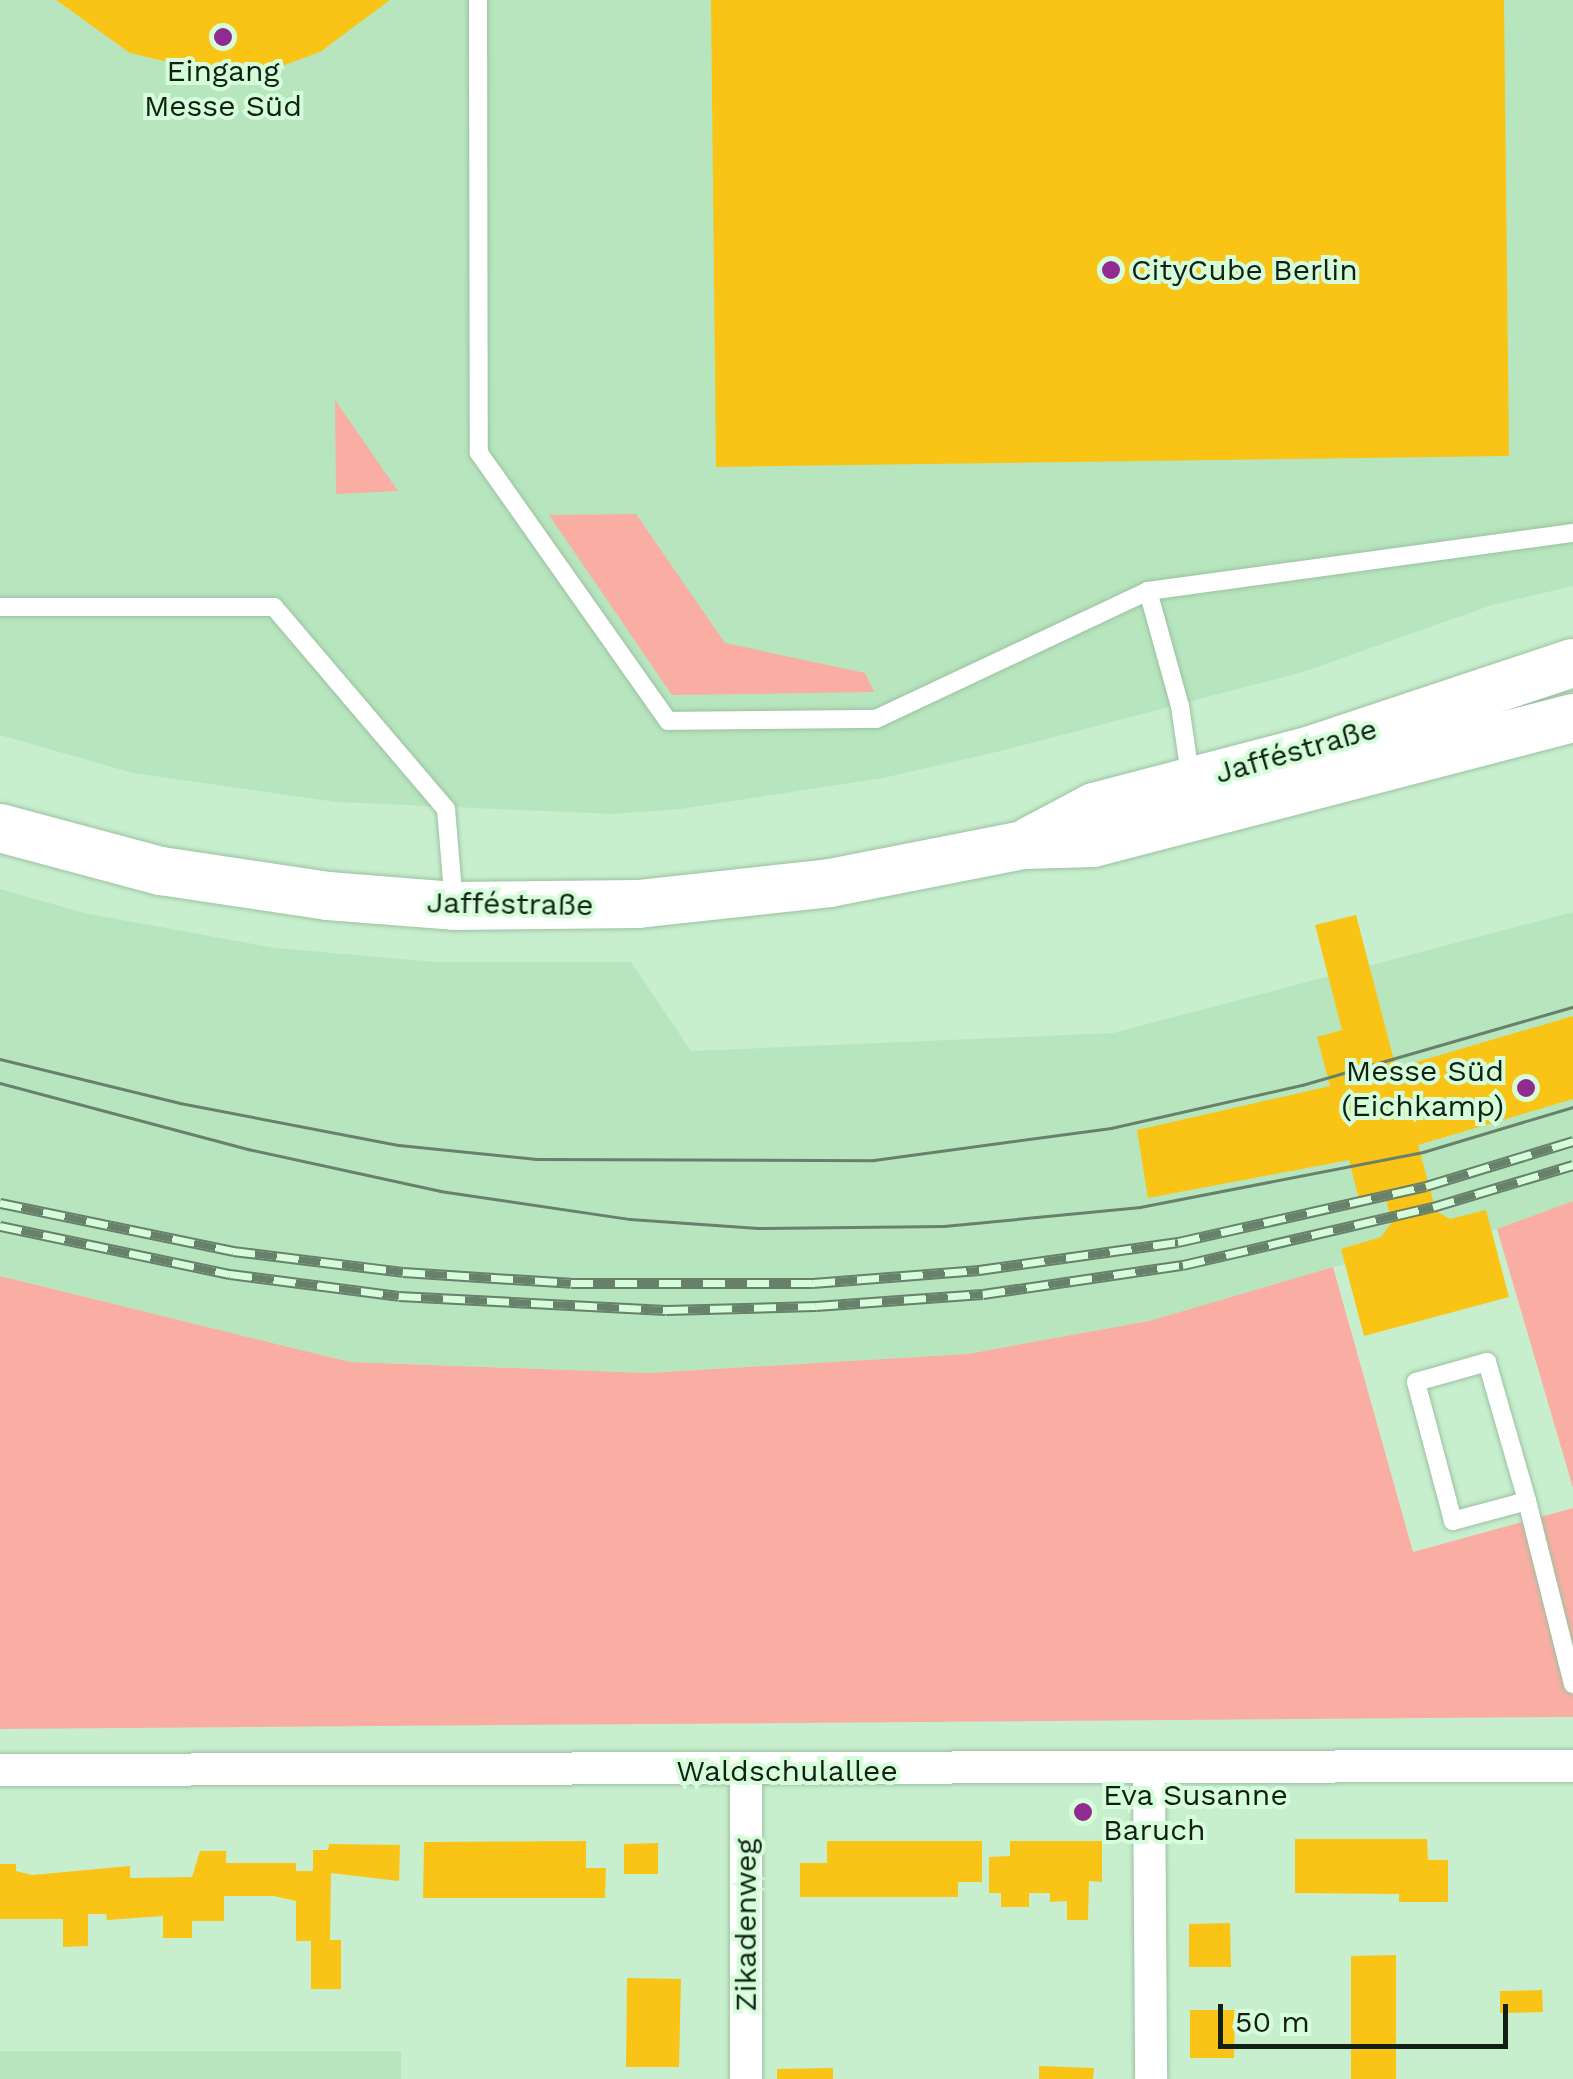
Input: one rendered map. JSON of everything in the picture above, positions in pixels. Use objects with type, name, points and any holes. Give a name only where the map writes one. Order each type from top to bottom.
[{"type":"main road","name":"Jafféstraße","points":[[1022,845],[1094,807],[1311,750],[1573,663]]},
{"type":"main road","name":"Jafféstraße","points":[[0,828],[162,871],[454,906],[638,904],[790,888],[1022,845],[1093,843],[1573,718]]},
{"type":"street","name":"Waldschulallee","points":[[0,1770],[1148,1772],[1573,1766]]},
{"type":"street","name":"Zikadenweg","points":[[746,1771],[746,2079]]},
{"type":"street","points":[[1148,1772],[1150,2079]]},
{"type":"lane","points":[[478,0],[479,453],[668,721],[876,719],[1148,591],[1573,532]]},
{"type":"lane","points":[[1148,591],[1180,706],[1192,782]]},
{"type":"lane","points":[[0,607],[274,607],[446,809],[454,906]]},
{"type":"lane","points":[[1527,1501],[1453,1521],[1416,1382],[1487,1362],[1527,1501],[1573,1684]]},
{"type":"shaded area","points":[[0,0],[1573,0],[1573,586],[1492,605],[1303,672],[1005,750],[883,778],[680,809],[613,814],[336,802],[133,773],[0,735]]},
{"type":"shaded area","points":[[335,400],[398,491],[336,494]]},
{"type":"shaded area","points":[[636,514],[725,643],[865,673],[874,692],[672,695],[549,515]]},
{"type":"shaded area","points":[[0,889],[84,913],[275,948],[437,962],[631,962],[691,1051],[1113,1033],[1573,912],[1573,1201],[1497,1229],[1333,1267],[1149,1321],[966,1354],[648,1373],[350,1362],[0,1276]]},
{"type":"shaded area","points":[[1573,1201],[1573,1488],[1497,1229]]},
{"type":"shaded area","points":[[1333,1267],[1413,1552],[1573,1508],[1573,1717],[0,1729],[0,1276],[350,1362],[648,1373],[967,1354],[1149,1321]]},
{"type":"shaded area","points":[[0,2051],[401,2051],[401,2079],[0,2079]]},
{"type":"building","name":"Eingang Messe Süd","points":[[56,0],[390,0],[320,52],[282,66],[223,75],[130,53]]},
{"type":"building","name":"CityCube Berlin","points":[[711,0],[1504,0],[1509,456],[716,467]]},
{"type":"building","points":[[1356,915],[1396,1068],[1573,1016],[1573,1099],[1418,1145],[1436,1211],[1450,1219],[1486,1210],[1509,1297],[1364,1336],[1341,1249],[1381,1237],[1392,1222],[1385,1197],[1360,1203],[1349,1160],[1148,1198],[1137,1130],[1330,1086],[1317,1037],[1342,1030],[1315,925]]},
{"type":"building","points":[[1295,1839],[1427,1839],[1428,1860],[1448,1860],[1448,1902],[1399,1902],[1399,1894],[1295,1893]]},
{"type":"building","points":[[586,1841],[586,1868],[606,1868],[605,1898],[423,1898],[424,1842]]},
{"type":"building","points":[[827,1841],[982,1841],[982,1882],[958,1882],[958,1897],[800,1897],[800,1863],[827,1863]]},
{"type":"building","points":[[1010,1841],[1102,1841],[1102,1882],[1089,1881],[1088,1920],[1067,1920],[1067,1901],[1050,1902],[1050,1893],[1029,1893],[1029,1907],[1001,1907],[1001,1893],[989,1893],[989,1857],[1010,1856]]},
{"type":"building","points":[[658,1843],[658,1874],[624,1874],[624,1844]]},
{"type":"building","points":[[329,1844],[400,1845],[399,1881],[331,1873],[330,1940],[341,1940],[341,1989],[311,1989],[311,1941],[296,1941],[296,1901],[274,1896],[224,1896],[224,1921],[192,1921],[192,1938],[163,1938],[163,1916],[107,1920],[106,1914],[88,1914],[88,1946],[63,1947],[63,1919],[0,1919],[0,1864],[16,1864],[16,1871],[32,1875],[130,1866],[130,1878],[192,1877],[200,1851],[226,1851],[226,1863],[296,1863],[296,1871],[313,1871],[313,1850],[328,1850]]},
{"type":"building","points":[[1230,1923],[1231,1967],[1189,1967],[1189,1924]]},
{"type":"building","points":[[1396,1955],[1396,2079],[1351,2079],[1351,1956]]},
{"type":"building","points":[[627,1978],[681,1979],[679,2067],[626,2067]]},
{"type":"building","points":[[1542,1990],[1543,2012],[1500,2013],[1500,1991]]},
{"type":"building","points":[[1190,2010],[1235,2010],[1234,2058],[1190,2058]]},
{"type":"building","points":[[1039,2066],[1094,2068],[1093,2079],[1039,2079]]},
{"type":"building","points":[[833,2068],[833,2079],[777,2079],[777,2069]]},
{"type":"tram line","points":[[0,1059],[180,1103],[399,1145],[536,1159],[874,1160],[1111,1128],[1302,1085],[1573,1007]]},
{"type":"tram line","points":[[0,1083],[248,1149],[440,1191],[630,1219],[758,1228],[944,1226],[1140,1207],[1423,1152],[1573,1107]]},
{"type":"railway","points":[[0,1203],[233,1251],[403,1272],[571,1283],[813,1283],[979,1270],[1178,1242],[1426,1186],[1573,1141]]},
{"type":"railway","points":[[0,1226],[230,1274],[399,1296],[666,1310],[816,1306],[983,1294],[1183,1265],[1433,1207],[1573,1165]]},
{"type":"place","name":"Eingang Messe Süd","points":[[223,37]]},
{"type":"place","name":"CityCube Berlin","points":[[1111,270]]},
{"type":"place","name":"Messe Süd (Eichkamp)","points":[[1526,1088]]},
{"type":"place","name":"Eva Susanne Baruch","points":[[1083,1812]]}]
